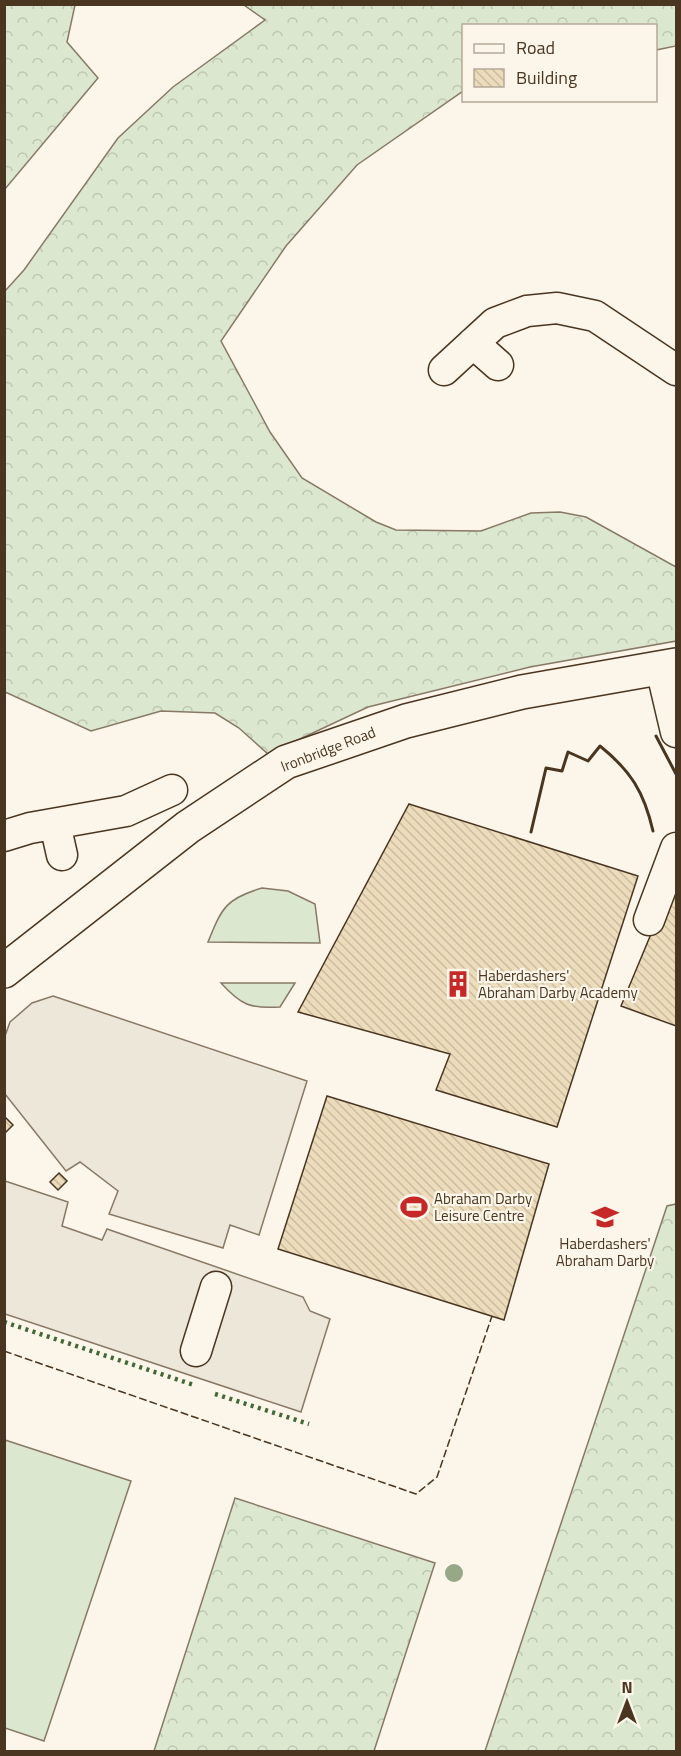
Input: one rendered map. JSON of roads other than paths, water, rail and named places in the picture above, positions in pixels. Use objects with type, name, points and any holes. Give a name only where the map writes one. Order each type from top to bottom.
[{"type":"main road","name":"Ironbridge Road","points":[[4,971],[188,827],[286,762],[406,721],[441,712],[522,692],[669,666]]},
{"type":"street","points":[[444,370],[495,323],[527,311],[557,308],[595,316],[676,370]]},
{"type":"street","points":[[473,343],[498,365]]},
{"type":"street","points":[[669,666],[676,732]]},
{"type":"street","points":[[4,836],[126,811],[172,790]]},
{"type":"street","points":[[55,824],[62,855]]},
{"type":"street","points":[[649,920],[676,848]]},
{"type":"street","points":[[196,1351],[216,1287]]},
{"type":"place","name":"Haberdashers' Abraham Darby Academy","points":[[458,984]]},
{"type":"place","name":"Abraham Darby Leisure Centre","points":[[414,1207]]},
{"type":"place","name":"Haberdashers' Abraham Darby","points":[[605,1217]]}]
